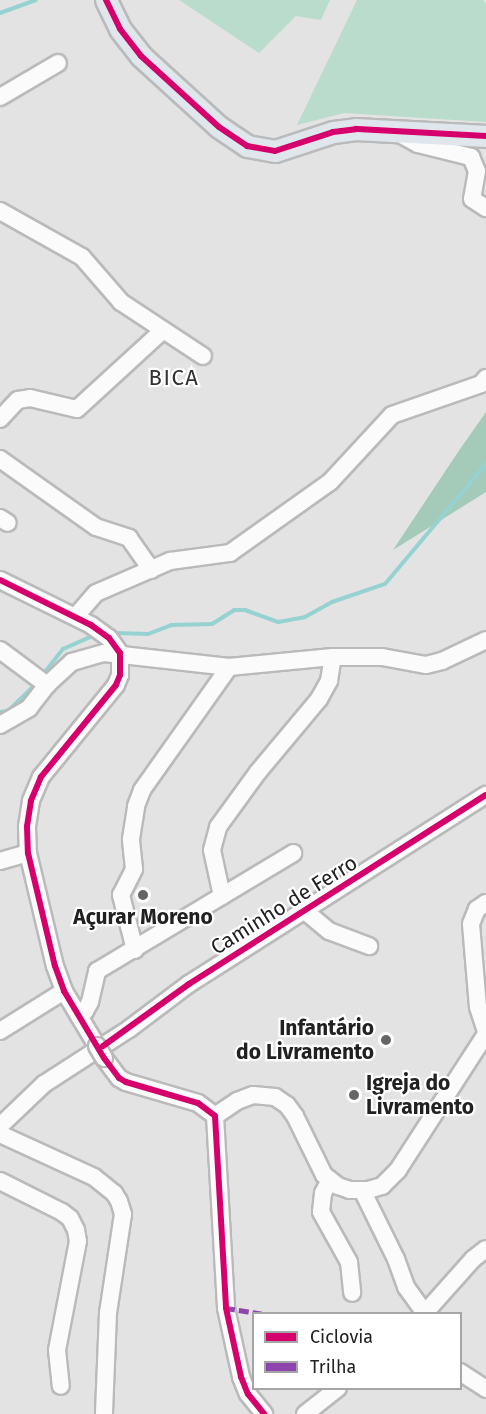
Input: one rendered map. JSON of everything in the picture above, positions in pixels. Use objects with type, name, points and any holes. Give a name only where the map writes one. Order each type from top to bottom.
[{"type":"main road","points":[[106,0],[120,29],[141,56],[219,127],[247,146],[275,151],[333,132],[390,129],[486,136]]},
{"type":"street","points":[[0,97],[58,63]]},
{"type":"street","points":[[390,129],[418,144],[471,157],[477,171],[472,199],[486,208]]},
{"type":"street","points":[[0,211],[82,257],[120,302],[203,357]]},
{"type":"street","points":[[0,419],[18,400],[30,398],[77,409],[162,331]]},
{"type":"street","points":[[76,616],[96,593],[170,561],[230,553],[330,482],[392,415],[481,384],[486,378]]},
{"type":"street","points":[[0,459],[96,527],[129,538],[150,570]]},
{"type":"street","points":[[0,580],[76,616],[109,638],[120,653],[120,675],[116,685],[41,777],[31,801],[27,827],[28,853],[47,941],[64,991],[119,1078],[198,1103],[215,1116],[226,1308],[240,1377],[248,1394],[264,1414]]},
{"type":"street","points":[[0,724],[29,708],[43,681],[72,662],[104,653],[229,667],[333,657],[382,657],[426,665],[442,661],[486,640]]},
{"type":"street","points":[[0,650],[43,681]]},
{"type":"street","points":[[222,896],[212,850],[218,827],[251,780],[319,699],[329,681],[333,657]]},
{"type":"street","points":[[135,950],[121,895],[134,869],[131,840],[136,806],[142,790],[229,667]]},
{"type":"street","name":"Caminho de Ferro","points":[[0,1126],[44,1084],[101,1050],[189,984],[486,795]]},
{"type":"street","points":[[0,861],[28,853]]},
{"type":"street","points":[[79,1016],[86,1011],[90,1002],[97,971],[293,854]]},
{"type":"street","points":[[215,1116],[237,1101],[253,1095],[275,1097],[287,1105],[295,1116],[315,1162],[330,1180],[350,1190],[382,1186],[398,1170],[486,1033],[478,1007],[471,924],[477,909],[486,903]]},
{"type":"street","points":[[305,911],[329,931],[369,946]]},
{"type":"street","points":[[0,1031],[64,991]]},
{"type":"street","points":[[0,1134],[94,1177],[114,1193],[119,1201],[122,1221],[108,1313],[104,1414]]},
{"type":"street","points":[[330,1180],[323,1193],[321,1212],[349,1262],[352,1293]]},
{"type":"street","points":[[0,1181],[63,1212],[70,1218],[76,1230],[78,1241],[57,1350],[61,1386]]},
{"type":"street","points":[[362,1190],[396,1259],[406,1287],[423,1312]]},
{"type":"street","points":[[425,1312],[473,1259],[486,1249]]},
{"type":"street","points":[[462,1373],[486,1389]]},
{"type":"street","points":[[305,1414],[337,1390]]},
{"type":"green space","points":[[179,0],[330,0],[321,20],[296,16],[259,53]]},
{"type":"green space","points":[[357,0],[483,0],[486,3],[486,122],[344,113],[297,125]]},
{"type":"green space","points":[[486,412],[486,492],[393,550],[458,452]]},
{"type":"waterway","points":[[0,13],[36,0]]},
{"type":"waterway","points":[[116,633],[148,634],[171,625],[212,624],[234,610],[245,610],[278,622],[305,617],[332,602],[385,584],[486,464]]},
{"type":"waterway","points":[[41,677],[63,649],[90,637]]},
{"type":"waterway","points":[[0,712],[8,711],[37,683]]},
{"type":"marked path","points":[[226,1308],[252,1312]]},
{"type":"cycle path","points":[[106,0],[120,29],[141,56],[219,127],[247,146],[275,151],[333,132],[356,129],[486,136]]},
{"type":"cycle path","points":[[0,580],[91,625],[109,638],[120,653],[120,675],[116,685],[41,777],[31,801],[27,827],[28,853],[55,966],[64,991],[104,1058],[119,1078],[126,1082],[198,1103],[215,1116],[226,1308],[241,1377],[248,1394],[264,1414]]},
{"type":"cycle path","points":[[103,1046],[189,984],[486,795]]},
{"type":"place","name":"Açurar Moreno","points":[[143,895]]},
{"type":"place","name":"Infantário do Livramento","points":[[386,1040]]},
{"type":"place","name":"Igreja do Livramento","points":[[354,1095]]},
{"type":"district","name":"BICA","points":[[174,378]]}]
